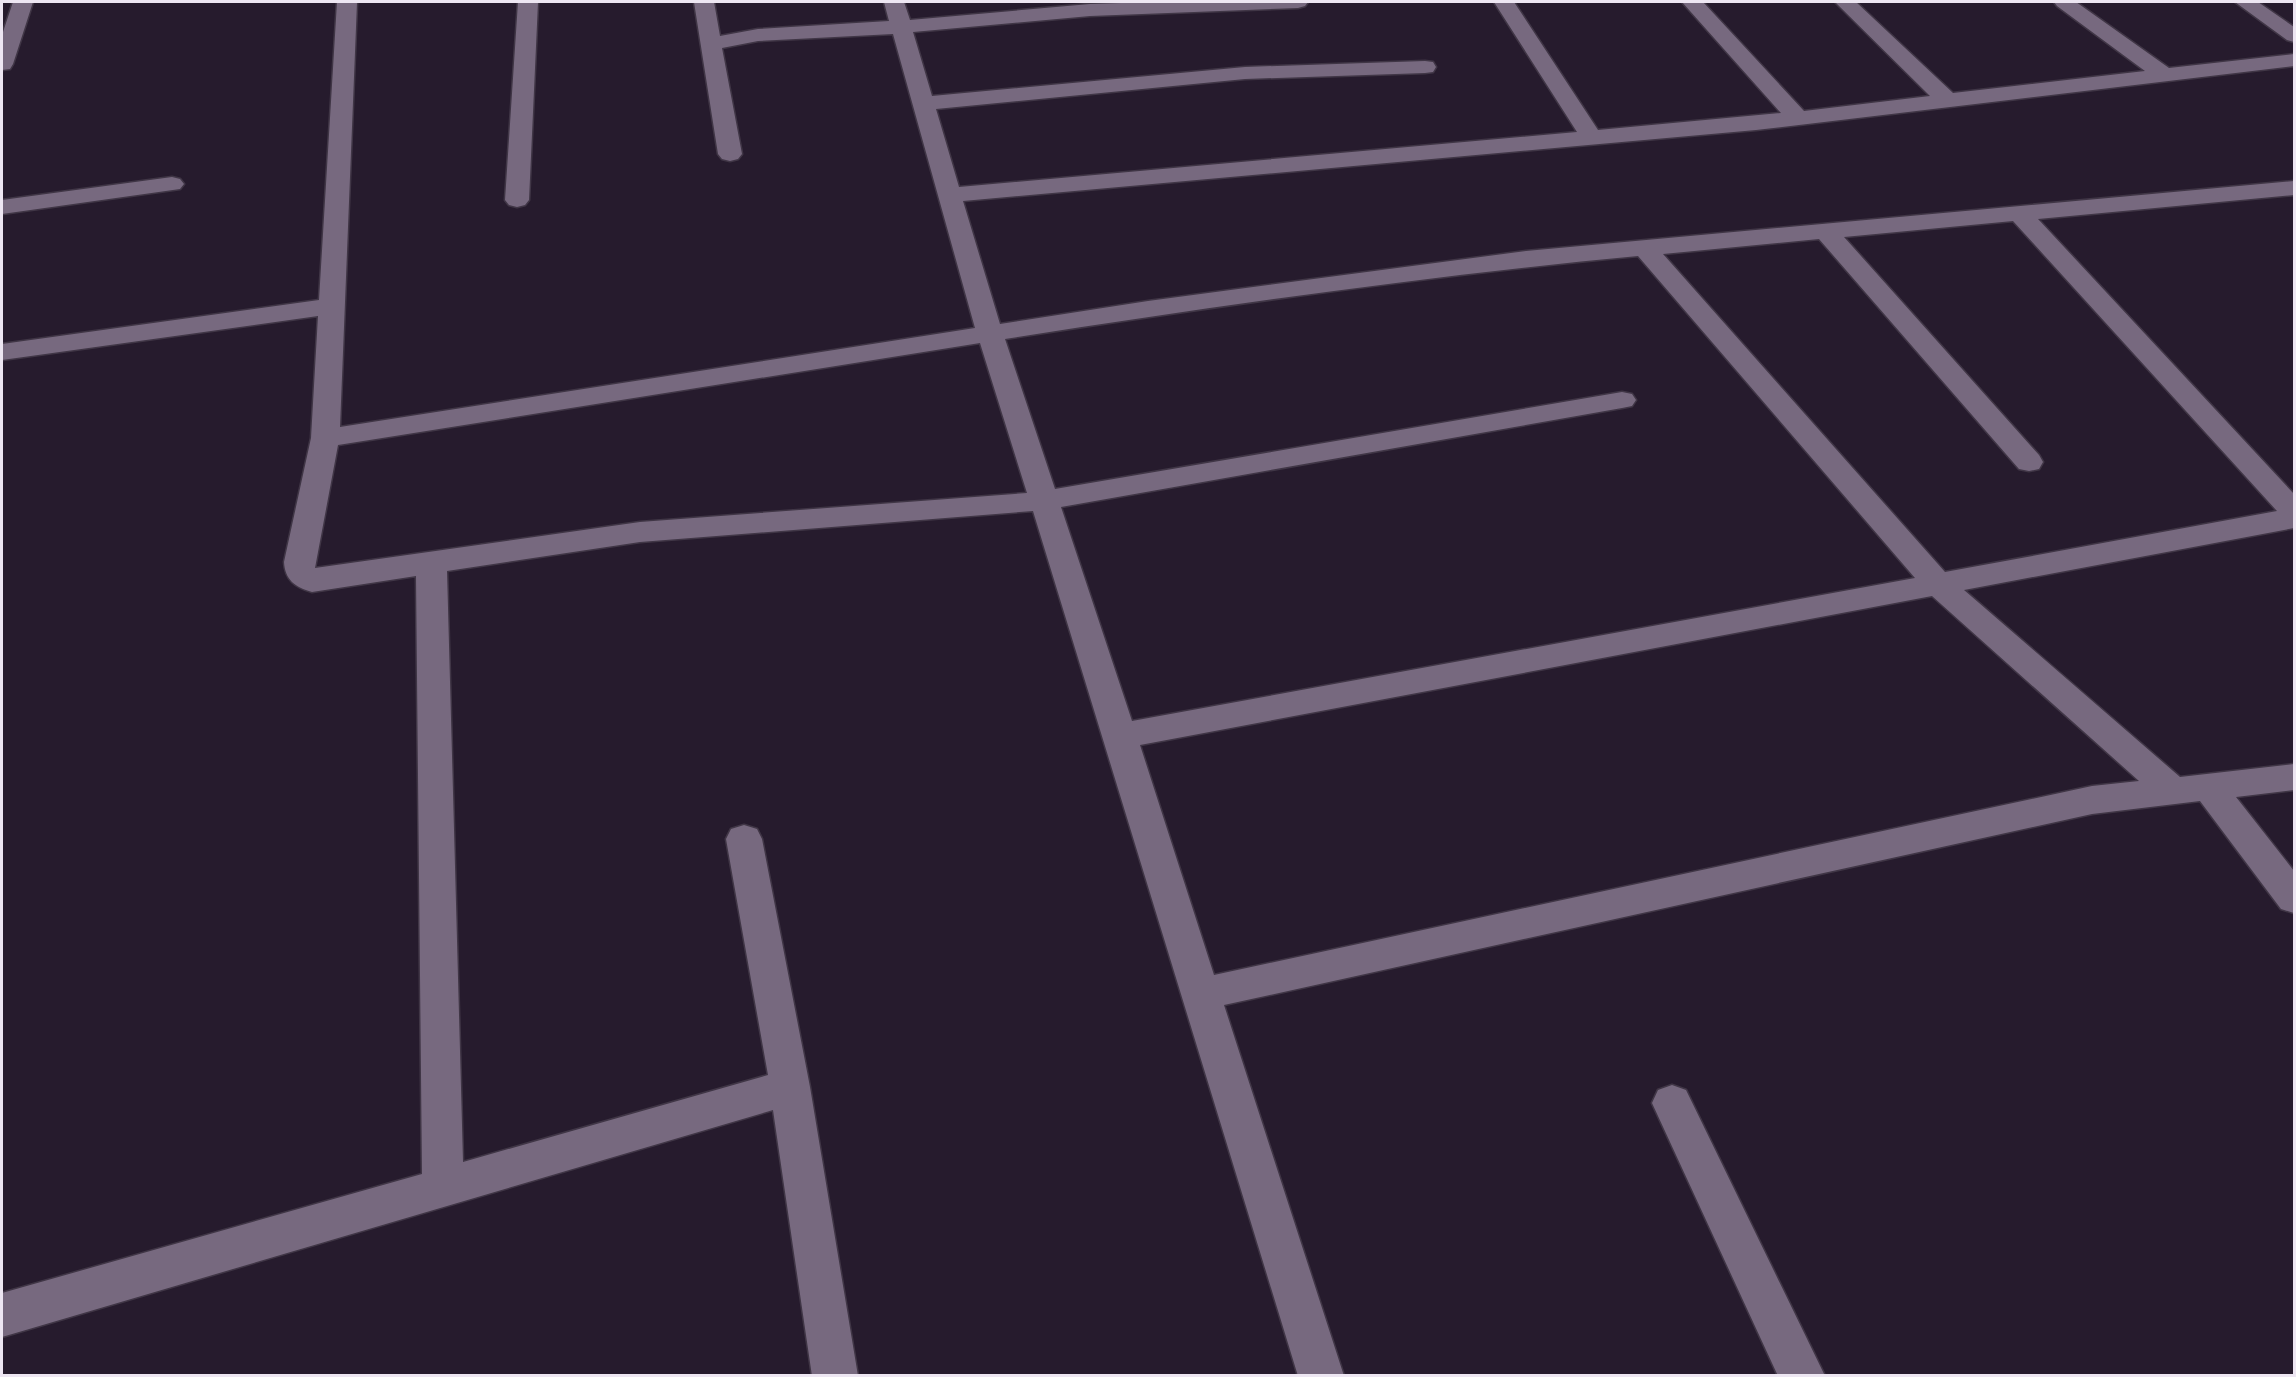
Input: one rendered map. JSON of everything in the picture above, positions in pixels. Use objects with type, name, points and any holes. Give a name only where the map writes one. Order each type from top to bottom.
[{"type":"street","points":[[2,64],[23,2]]},
{"type":"street","points":[[347,2],[325,438],[299,562],[300,573],[312,582],[639,532],[1043,501],[1622,400]]},
{"type":"street","points":[[517,200],[528,2]]},
{"type":"street","points":[[704,2],[730,154]]},
{"type":"street","points":[[894,2],[990,334],[1120,736],[1322,1376]]},
{"type":"street","points":[[711,44],[758,35],[901,27],[1090,10],[1224,3],[1298,2]]},
{"type":"street","points":[[1504,2],[1592,138]]},
{"type":"street","points":[[1692,2],[1798,118]]},
{"type":"street","points":[[1845,2],[1948,101]]},
{"type":"street","points":[[2064,2],[2165,75]]},
{"type":"street","points":[[2245,2],[2295,36]]},
{"type":"street","points":[[949,195],[1798,118],[2295,60]]},
{"type":"street","points":[[923,104],[1245,73],[1425,67]]},
{"type":"street","points":[[2,207],[172,184]]},
{"type":"street","points":[[325,438],[1148,309],[1526,259],[2295,188]]},
{"type":"street","points":[[2020,214],[2295,512]]},
{"type":"street","points":[[1826,232],[2029,462]]},
{"type":"street","points":[[1645,249],[1938,584],[2173,791],[2295,777]]},
{"type":"street","points":[[2,352],[332,306]]},
{"type":"street","points":[[1120,736],[2295,519]]},
{"type":"street","points":[[430,563],[443,1188]]},
{"type":"street","points":[[2209,787],[2295,898]]},
{"type":"street","points":[[1202,994],[2002,818],[2092,800],[2209,787]]},
{"type":"street","points":[[744,839],[790,1087],[835,1376]]},
{"type":"street","points":[[2,1315],[790,1087]]},
{"type":"street","points":[[1672,1103],[1802,1376]]}]
